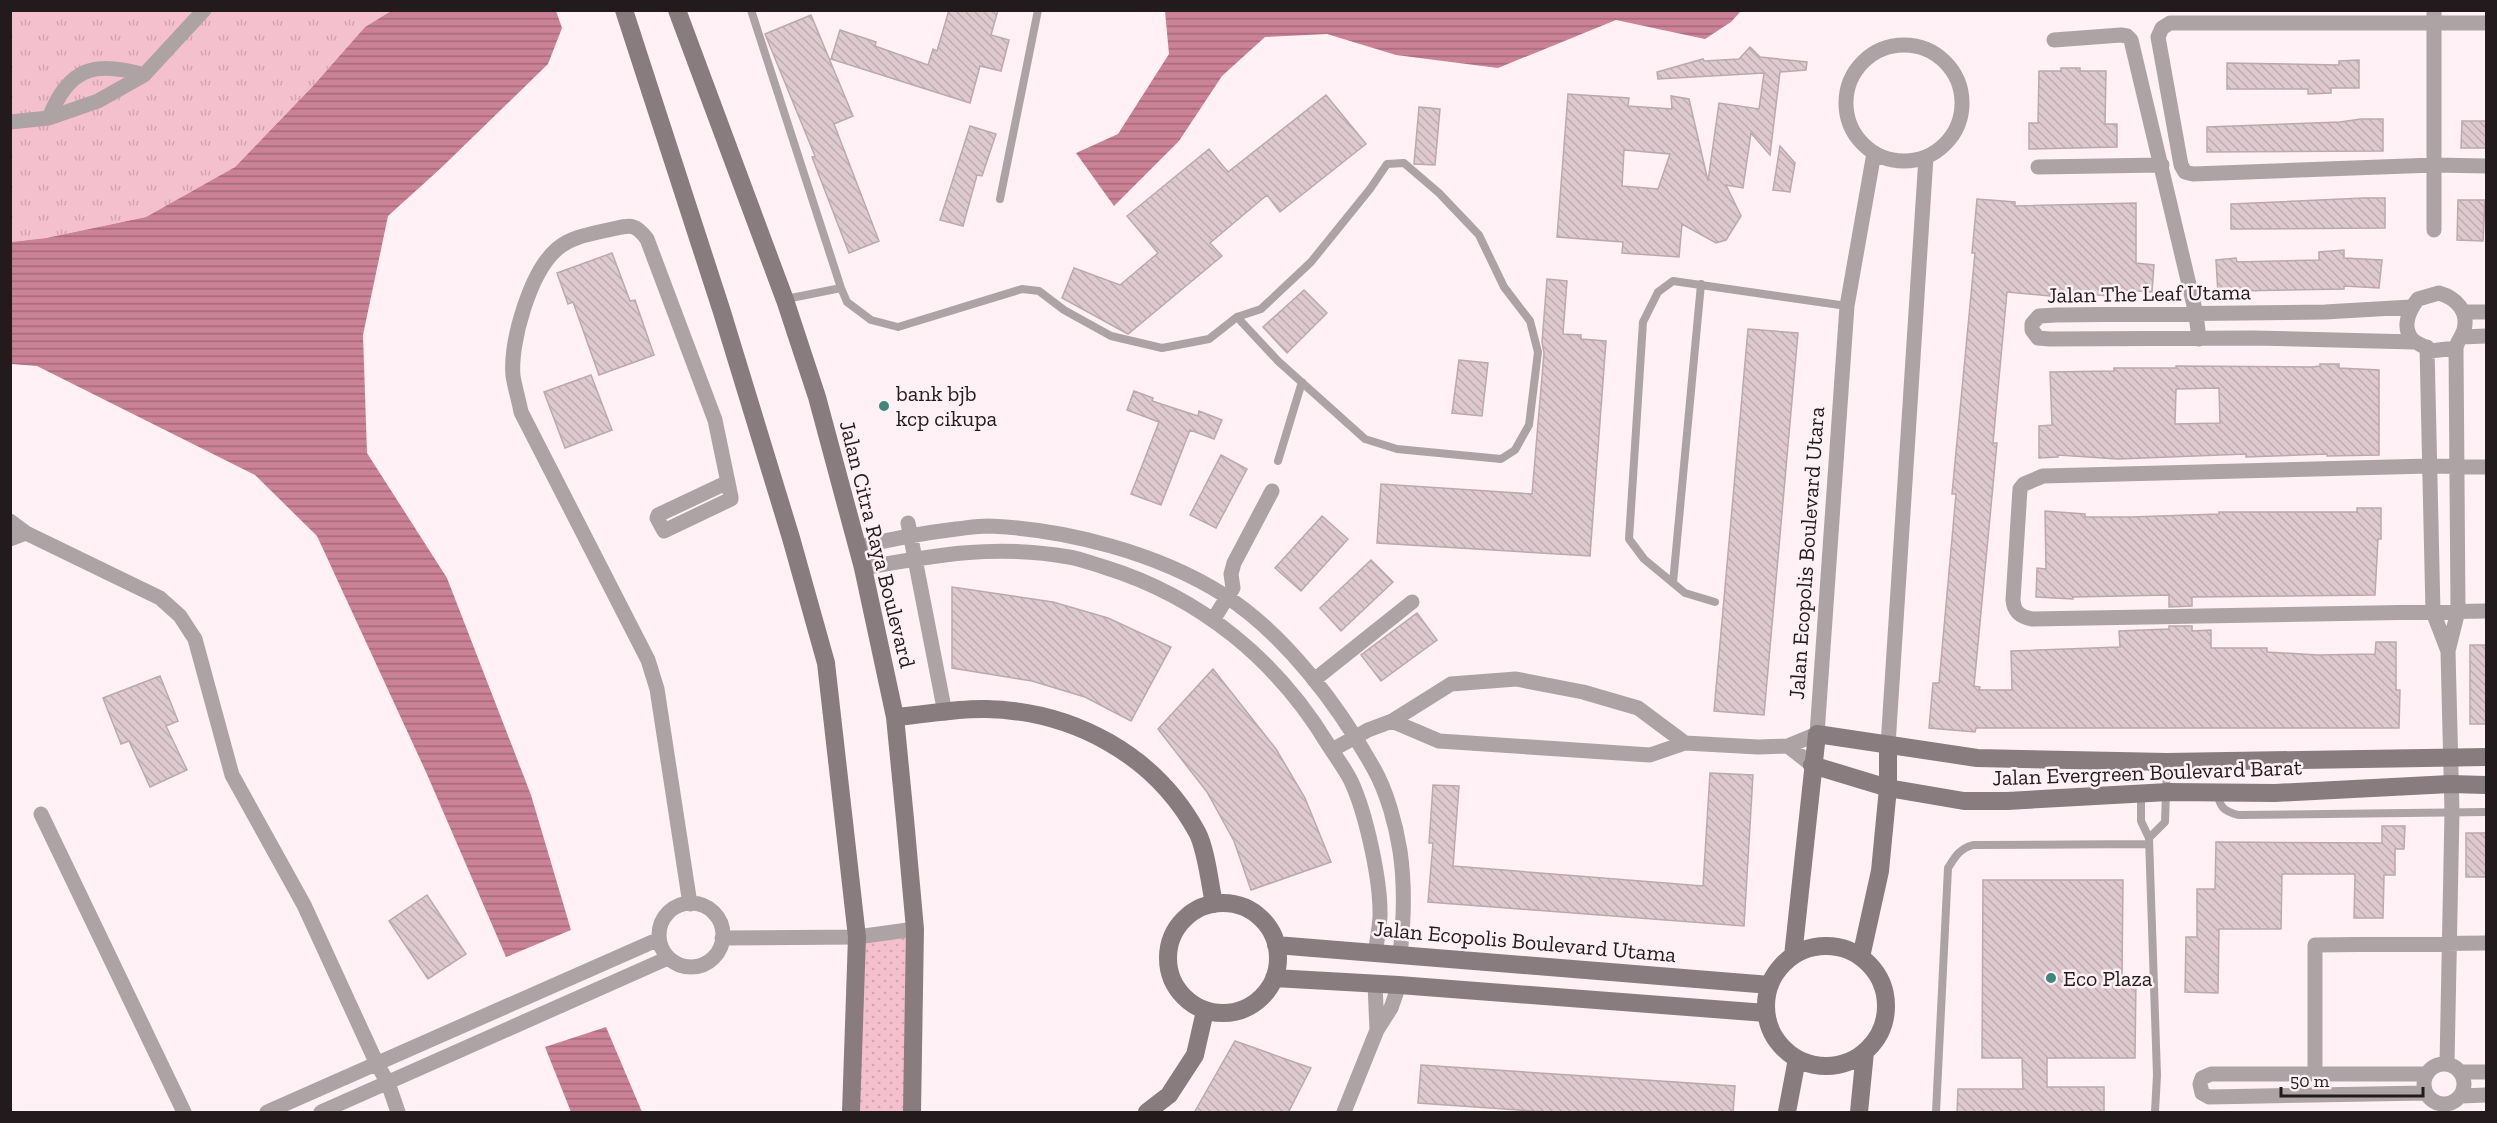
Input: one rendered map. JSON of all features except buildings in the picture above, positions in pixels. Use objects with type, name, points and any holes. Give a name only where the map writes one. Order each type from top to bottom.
[{"type":"street","points":[[10,122],[49,118],[98,100],[144,75],[204,10]]},
{"type":"street","points":[[624,10],[722,312],[791,538],[826,663],[857,937],[851,1113]]},
{"type":"street","name":"Jalan Citra Raya Boulevard","points":[[677,10],[785,300],[820,408],[858,547],[895,717],[915,929],[912,1113]]},
{"type":"street","points":[[2487,23],[2434,16],[2315,16],[2170,23],[2162,28],[2158,37],[2181,165],[2185,172],[2193,174],[2434,165],[2487,166]]},
{"type":"street","points":[[2434,16],[2434,230]]},
{"type":"street","points":[[2054,40],[2121,36],[2127,36],[2131,40],[2196,314],[2199,339]]},
{"type":"street","points":[[1895,45],[1923,47],[1947,62],[1961,87],[1962,115],[1949,141],[1926,157],[1900,161],[1875,153],[1854,134],[1846,107],[1851,79],[1868,56],[1895,45]]},
{"type":"street","points":[[49,118],[57,99],[65,88],[91,69],[119,67],[144,75]]},
{"type":"street","name":"Jalan Ecopolis Boulevard Utara","points":[[1793,956],[1812,765],[1818,734],[1847,306],[1875,153]]},
{"type":"street","points":[[1861,957],[1880,872],[1888,788],[1888,745],[1926,157]]},
{"type":"street","points":[[2038,167],[2162,165]]},
{"type":"street","points":[[690,904],[657,689],[648,660],[521,412],[513,375],[519,320],[536,278],[556,249],[579,236],[630,225],[640,229],[647,239],[715,420],[728,482],[730,501],[664,531],[657,518],[658,515],[728,482]]},
{"type":"street","points":[[2446,1064],[2452,812],[2448,651],[2458,611],[2459,342],[2465,320],[2458,303],[2449,296],[2439,293],[2418,299],[2411,308],[2407,325],[2421,344],[2430,351],[2459,342],[2487,336]]},
{"type":"street","name":"Jalan The Leaf Utama","points":[[2411,308],[2325,312],[2039,316],[2032,324],[2032,330],[2038,338],[2050,339],[2199,339],[2421,344]]},
{"type":"street","points":[[2463,312],[2487,312]]},
{"type":"street","points":[[2421,344],[2429,391],[2428,466],[2433,612],[2448,651]]},
{"type":"street","points":[[2487,467],[2428,466],[2043,476],[2020,489],[2013,600],[2014,609],[2022,617],[2032,620],[2487,611]]},
{"type":"street","points":[[1213,620],[1233,588],[1231,574],[1234,563],[1272,491]]},
{"type":"street","points":[[10,521],[26,533],[160,598],[180,616],[195,639],[231,775],[304,905],[377,1064],[388,1083],[399,1113]]},
{"type":"street","points":[[858,547],[910,528],[986,526],[1075,536],[1148,558],[1227,597],[1274,635],[1314,681],[1375,770],[1388,804],[1400,850],[1404,916],[1400,954]]},
{"type":"street","points":[[910,528],[945,712]]},
{"type":"street","points":[[10,540],[26,533]]},
{"type":"street","points":[[863,568],[916,558],[992,550],[1071,557],[1140,578],[1200,610],[1261,659],[1310,715],[1351,781],[1373,859],[1380,917],[1375,953]]},
{"type":"street","points":[[1314,681],[1412,602]]},
{"type":"street","points":[[1332,750],[1392,722],[1451,684],[1516,679],[1583,692],[1638,708],[1685,743]]},
{"type":"street","points":[[895,717],[986,709],[1056,719],[1112,742],[1165,785],[1198,834],[1214,904]]},
{"type":"street","points":[[1392,722],[1439,741],[1650,754],[1685,743],[1758,747],[1788,746],[1818,734]]},
{"type":"street","name":"Jalan Evergreen Boulevard Barat","points":[[1818,734],[1977,758],[2167,762],[2487,757]]},
{"type":"street","points":[[1788,746],[1812,765]]},
{"type":"street","name":"Jalan Evergreen Boulevard Barat","points":[[1812,765],[1888,788],[1964,801],[2168,792],[2275,793],[2450,784],[2487,785]]},
{"type":"street","points":[[41,814],[184,1113]]},
{"type":"street","points":[[690,904],[701,905],[710,910],[717,918],[722,938],[714,957],[706,963],[686,967],[668,958],[659,939],[664,919],[680,905],[690,904]]},
{"type":"street","points":[[1214,904],[1232,904],[1250,910],[1264,921],[1274,936],[1278,953],[1277,972],[1269,988],[1257,1002],[1241,1011],[1223,1014],[1205,1011],[1189,1002],[1176,989],[1169,972],[1168,954],[1172,936],[1182,921],[1197,910],[1214,904]]},
{"type":"street","points":[[722,938],[857,937],[915,929]]},
{"type":"street","points":[[267,1113],[659,939]]},
{"type":"street","points":[[2316,1074],[2314,945],[2487,943]]},
{"type":"street","name":"Jalan Ecopolis Boulevard Utama","points":[[1276,945],[1770,985]]},
{"type":"street","points":[[1827,946],[1845,949],[1861,957],[1874,969],[1883,985],[1887,1003],[1885,1022],[1877,1039],[1865,1052],[1849,1062],[1819,1066],[1797,1059],[1776,1040],[1766,1013],[1770,985],[1783,964],[1793,956],[1809,948],[1827,946]]},
{"type":"street","points":[[321,1113],[668,958]]},
{"type":"street","points":[[1274,978],[1399,985],[1766,1013]]},
{"type":"street","points":[[1375,984],[1377,1029]]},
{"type":"street","points":[[1347,1111],[1377,1029],[1391,1008],[1399,985]]},
{"type":"street","points":[[1147,1113],[1169,1095],[1195,1054],[1205,1011]]},
{"type":"street","points":[[1859,1113],[1865,1052]]},
{"type":"street","points":[[1787,1113],[1797,1059]]},
{"type":"street","points":[[2461,1072],[2464,1079],[2461,1096],[2455,1101],[2438,1103],[2431,1100],[2426,1093],[2424,1083],[2427,1074],[2439,1064],[2446,1064],[2461,1072],[2487,1072]]},
{"type":"street","points":[[2426,1093],[2209,1097],[2202,1093],[2200,1083],[2202,1078],[2211,1074],[2427,1074]]},
{"type":"street","points":[[2461,1096],[2487,1095]]},
{"type":"lane","points":[[751,10],[841,288],[847,302],[871,320],[898,327],[1022,289],[1039,291],[1064,310],[1111,336],[1162,348],[1209,339],[1237,317],[1261,309],[1311,262],[1388,164],[1404,163],[1439,193],[1479,235],[1504,287],[1530,321],[1538,352],[1529,425],[1515,450],[1501,459],[1397,449],[1365,439],[1278,361],[1237,317]]},
{"type":"lane","points":[[1000,200],[1038,10]]},
{"type":"lane","points":[[1715,602],[1685,593],[1644,559],[1629,539],[1643,322],[1658,292],[1673,281],[1847,306]]},
{"type":"lane","points":[[1673,583],[1701,284]]},
{"type":"lane","points":[[785,300],[841,288]]},
{"type":"lane","points":[[1278,461],[1302,382]]},
{"type":"lane","points":[[2150,842],[2165,822],[2168,792],[2167,762]]},
{"type":"lane","points":[[2218,793],[2219,804],[2227,812],[2238,815],[2487,812]]},
{"type":"lane","points":[[2141,794],[2141,821],[2150,842],[2157,1075],[2156,1113]]},
{"type":"lane","points":[[1936,1113],[1948,868],[1957,855],[1963,848],[1973,845],[2150,842]]},
{"type":"green space","points":[[10,11],[391,11],[365,27],[313,86],[235,167],[146,217],[46,238],[11,242]]},
{"type":"green space","points":[[916,928],[912,1112],[851,1112],[857,938]]},
{"type":"shaded area","points":[[1165,10],[1741,11],[1731,22],[1705,39],[1616,20],[1498,68],[1396,55],[1327,34],[1265,37],[1222,76],[1179,141],[1114,206],[1076,153],[1118,134],[1169,54]]},
{"type":"shaded area","points":[[391,11],[556,11],[562,28],[548,64],[388,216],[363,335],[367,453],[447,578],[531,795],[571,930],[506,957],[426,772],[317,536],[255,475],[37,366],[11,364],[11,242],[46,238],[146,217],[235,167],[313,86],[365,27]]},
{"type":"shaded area","points":[[606,1027],[642,1112],[571,1112],[545,1047]]},
{"type":"place","name":"bank bjb kcp cikupa","points":[[884,406]]},
{"type":"place","name":"Eco Plaza","points":[[2051,978]]}]
